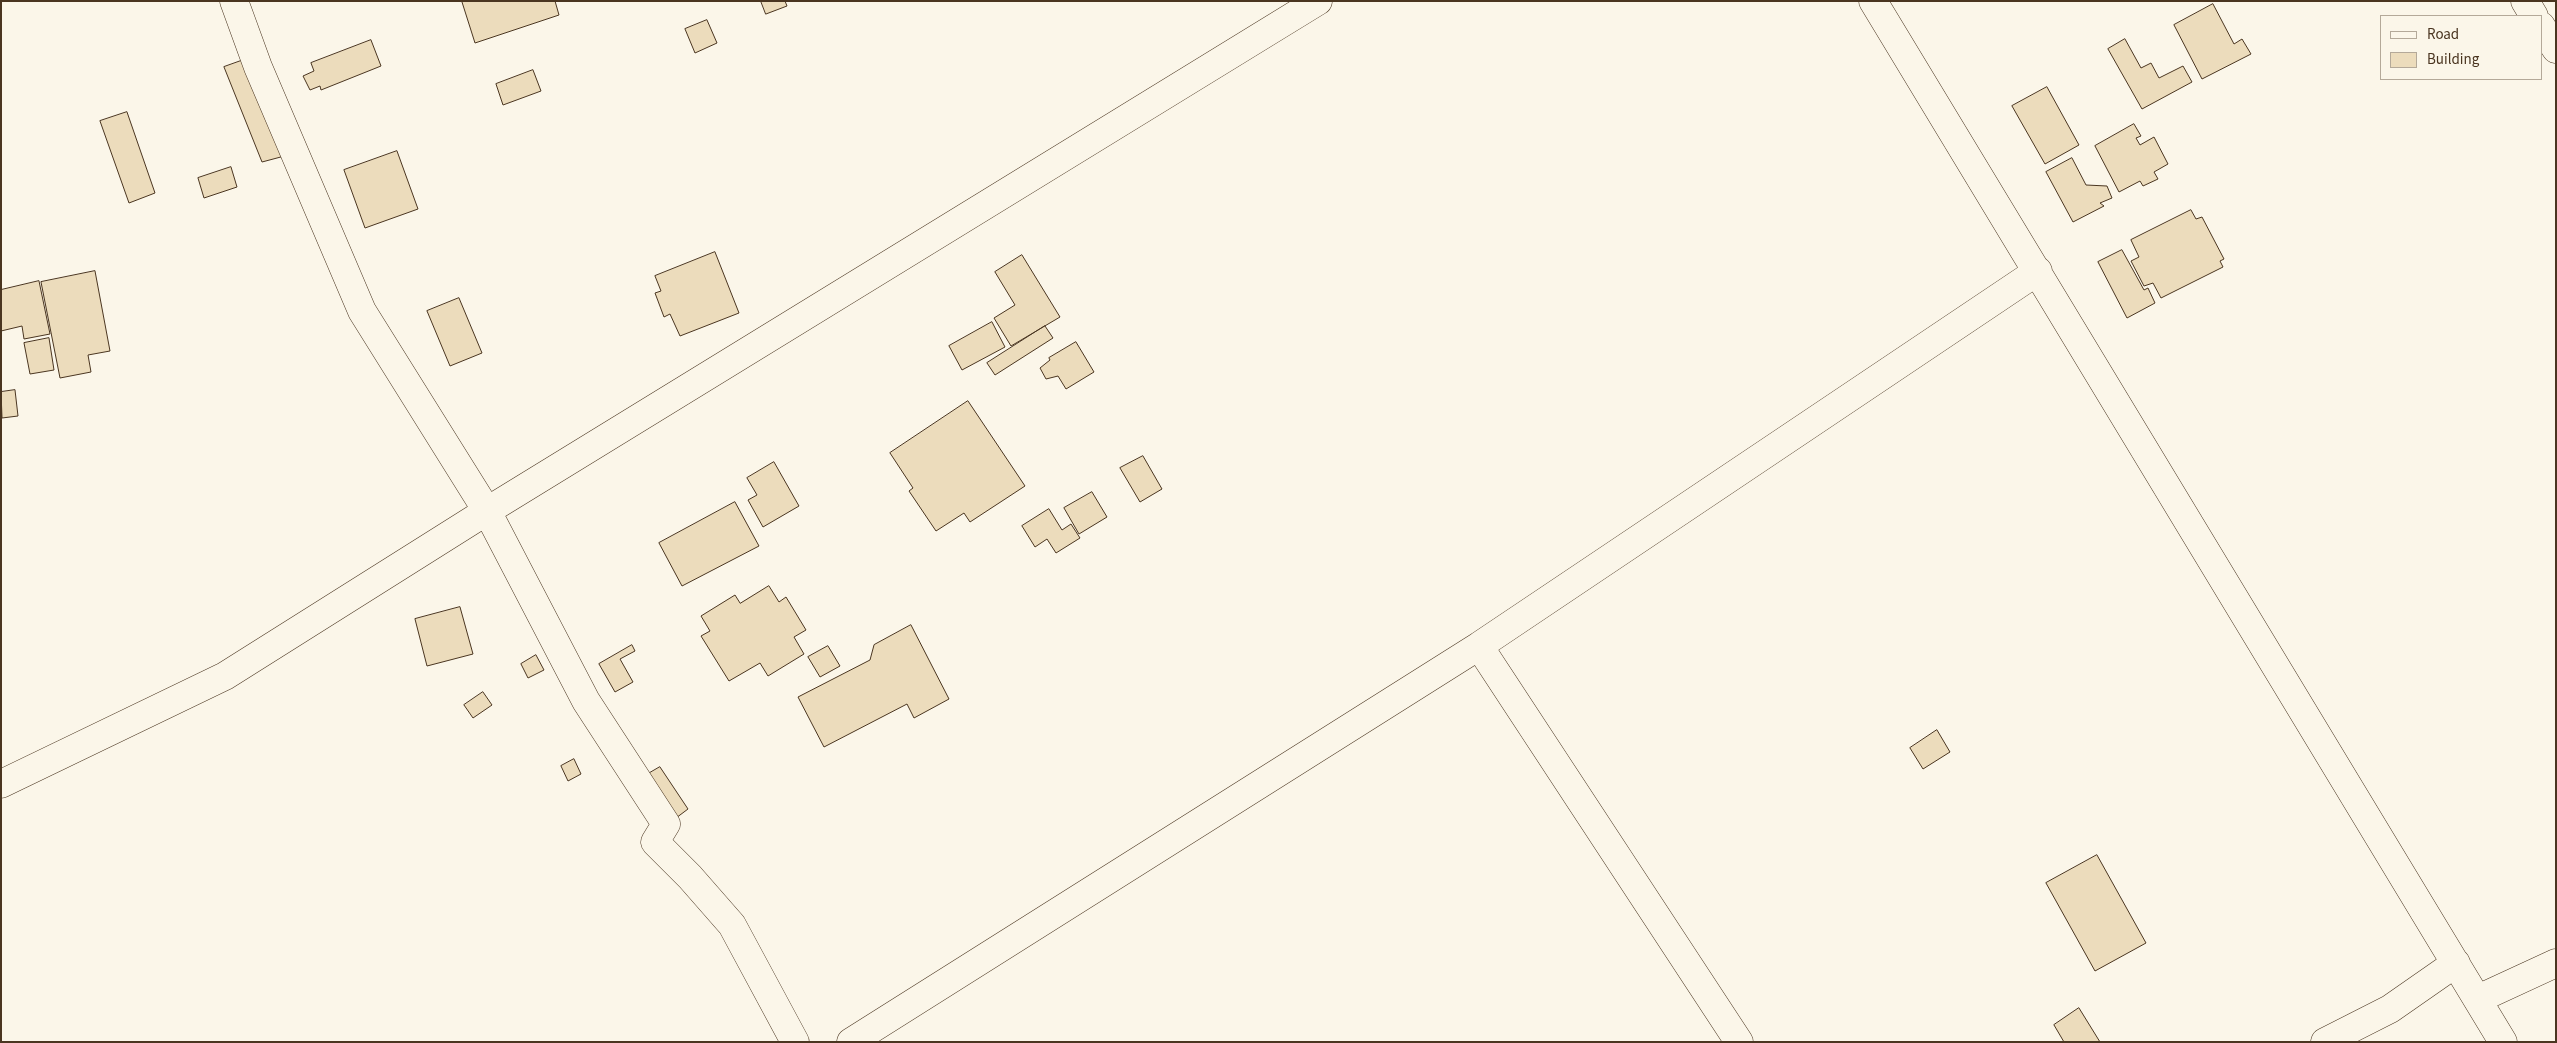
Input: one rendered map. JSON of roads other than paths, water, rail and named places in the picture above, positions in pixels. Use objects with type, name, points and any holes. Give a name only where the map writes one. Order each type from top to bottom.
[{"type":"street","points":[[234,1],[258,67],[362,311],[487,512],[586,702],[666,824],[655,842],[690,877],[732,924],[795,1042]]},
{"type":"street","points":[[1,784],[226,676],[487,512],[1318,1]]},
{"type":"street","points":[[1873,1],[2503,1042]]},
{"type":"street","points":[[2525,1],[2533,15]]},
{"type":"street","points":[[2542,28],[2556,49]]},
{"type":"street","points":[[851,1042],[1479,646],[2038,271]]},
{"type":"street","points":[[1479,646],[1740,1042]]},
{"type":"street","points":[[2325,1042],[2390,1009],[2456,963]]},
{"type":"street","points":[[2478,1000],[2556,963]]}]
